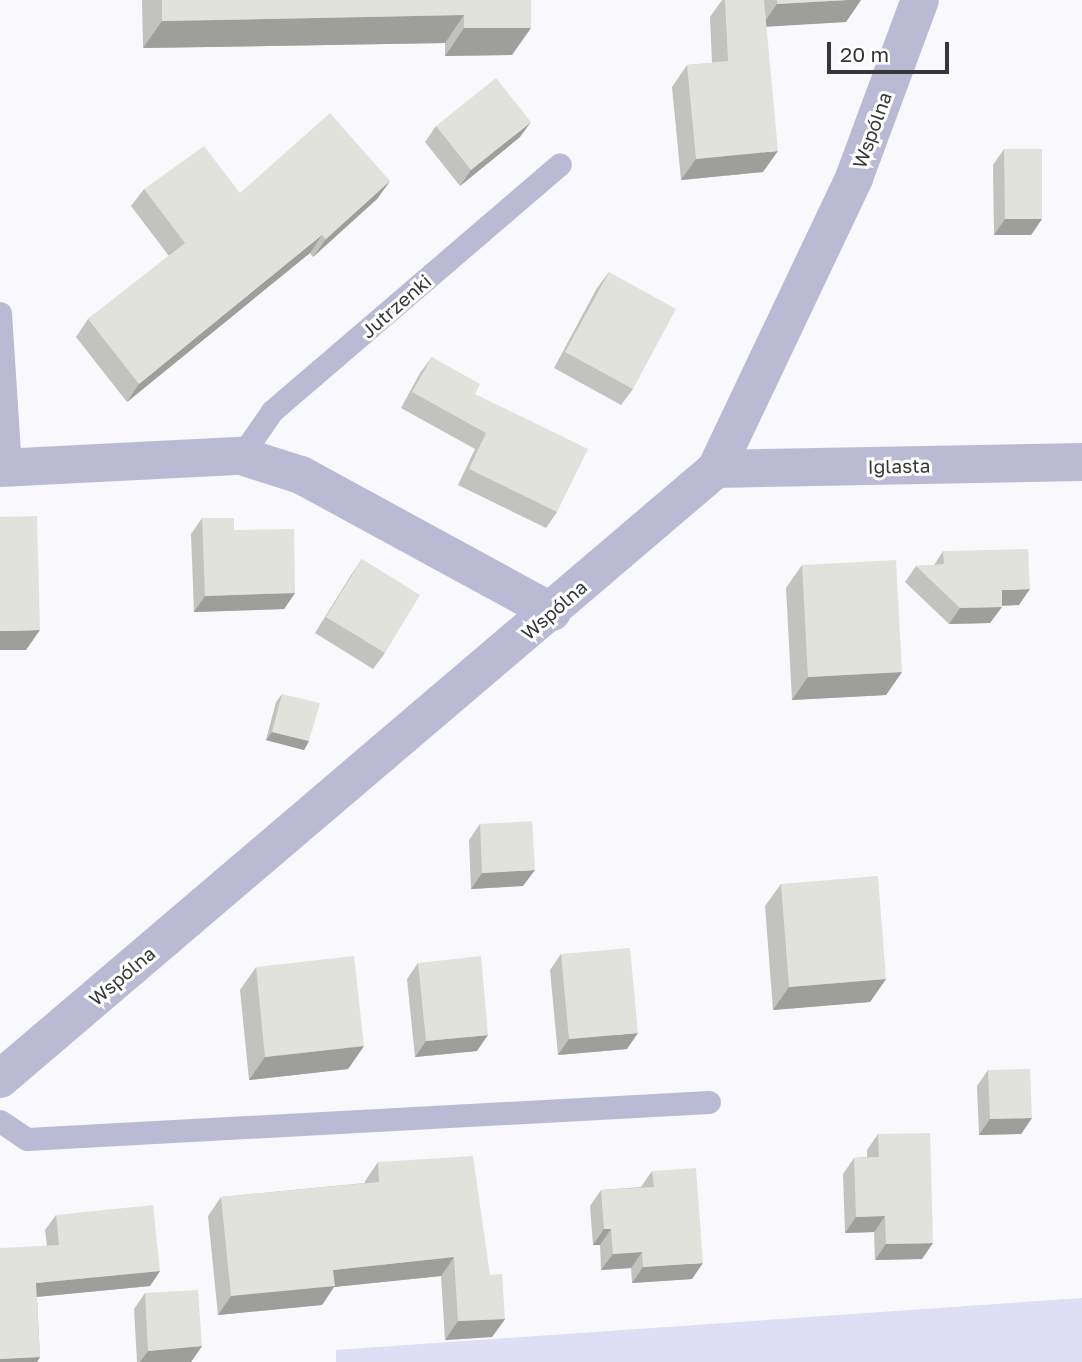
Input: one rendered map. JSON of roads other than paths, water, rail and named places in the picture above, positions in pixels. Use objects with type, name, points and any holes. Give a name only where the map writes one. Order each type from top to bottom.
[{"type":"street","name":"Wspólna","points":[[0,1079],[552,612],[716,469],[855,178],[920,0]]},
{"type":"street","points":[[5,467],[241,456],[300,475],[552,612]]},
{"type":"street","name":"Iglasta","points":[[716,469],[1082,463]]},
{"type":"lane","name":"Jutrzenki","points":[[241,456],[272,411],[561,164]]},
{"type":"lane","points":[[0,313],[5,467]]},
{"type":"lane","points":[[0,1121],[27,1139],[709,1102]]}]
